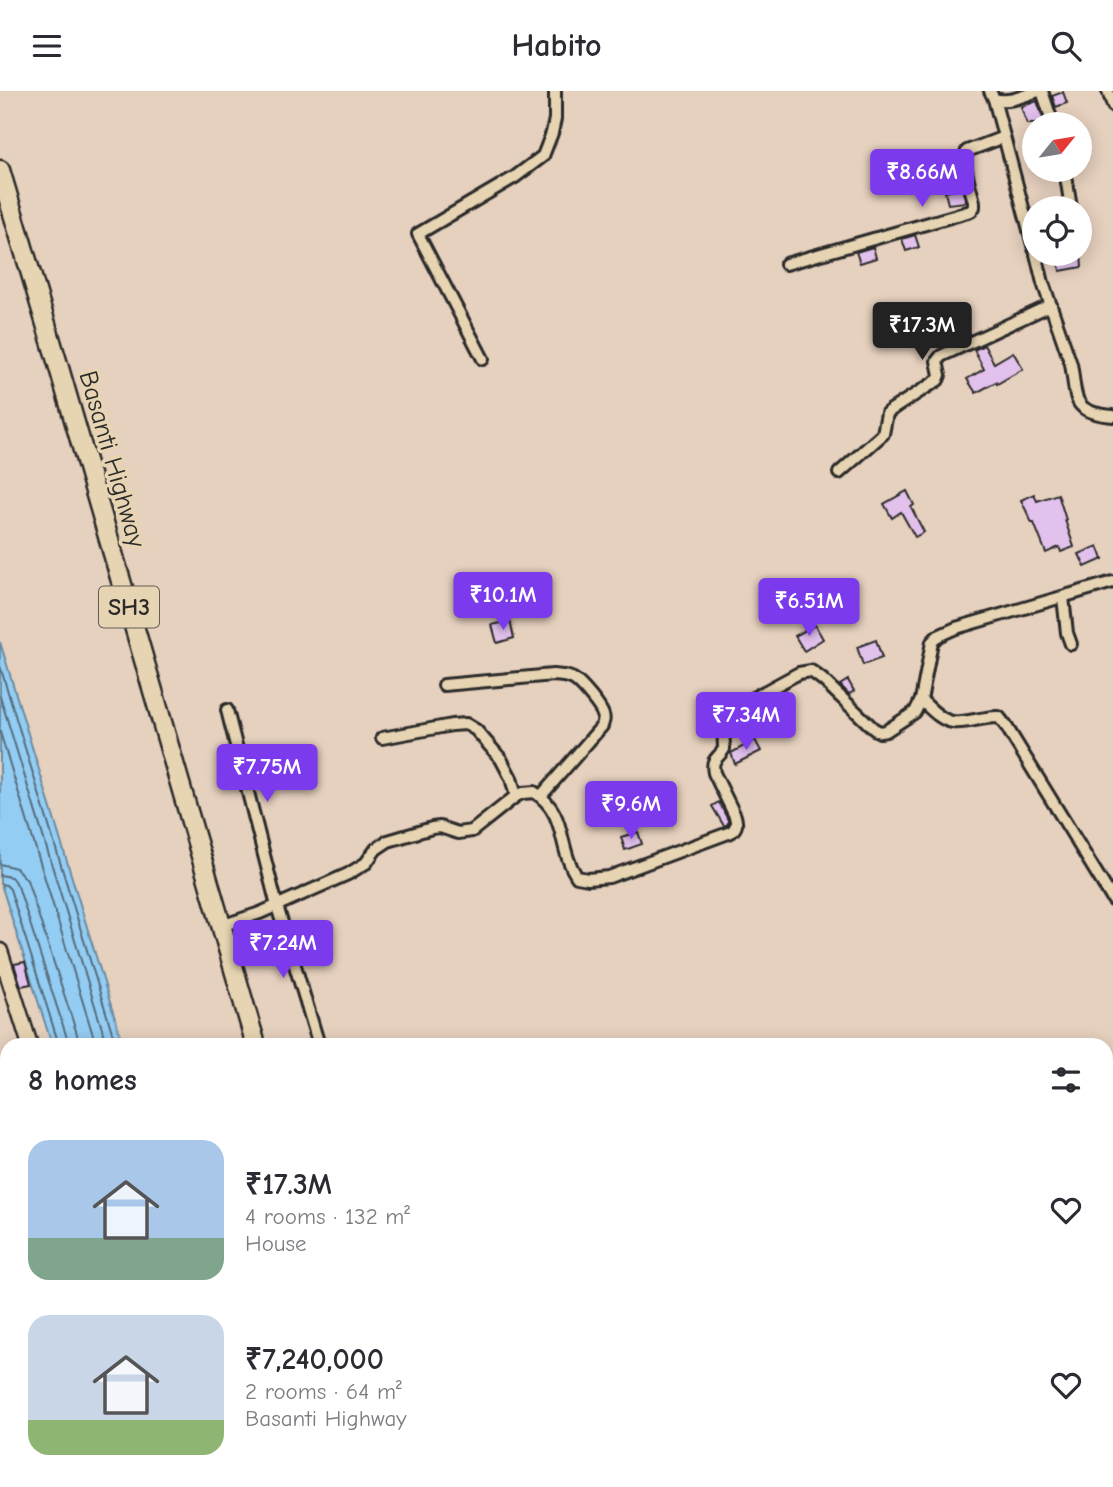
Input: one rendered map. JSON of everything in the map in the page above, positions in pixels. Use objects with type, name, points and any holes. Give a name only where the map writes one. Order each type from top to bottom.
[{"type":"main road","name":"Basanti Highway","points":[[0,170],[229,924],[254,1038]]},
{"type":"street","points":[[483,359],[418,234],[515,177],[543,156],[555,119],[555,91]]},
{"type":"street","points":[[992,95],[1002,101],[1040,91],[1048,112]]},
{"type":"street","points":[[1108,91],[1113,106]]},
{"type":"street","points":[[992,95],[1022,203]]},
{"type":"street","points":[[786,264],[971,211],[974,202],[964,156],[967,151],[1004,137]]},
{"type":"street","points":[[1039,266],[1070,364],[1077,401],[1088,411],[1113,416]]},
{"type":"street","points":[[839,474],[883,433],[887,413],[938,380],[940,375],[937,361],[941,356],[1051,305]]},
{"type":"street","points":[[229,924],[282,904],[357,869],[366,863],[376,849],[388,841],[440,827],[458,833],[472,831],[523,793],[534,792],[545,800],[561,827],[570,867],[577,877],[609,877],[731,832],[736,828],[735,816],[712,766],[724,749],[723,717],[731,710],[789,678],[804,671],[811,671],[874,729],[886,731],[915,712],[932,642],[938,636],[956,628],[1113,582]]},
{"type":"street","points":[[1063,597],[1071,644]]},
{"type":"street","points":[[444,685],[553,675],[566,676],[583,688],[603,713],[602,726],[545,800]]},
{"type":"street","points":[[920,700],[935,713],[955,723],[988,716],[999,717],[1113,900]]},
{"type":"street","points":[[227,710],[317,1038]]},
{"type":"street","points":[[382,739],[466,724],[476,730],[501,759],[511,778],[516,796]]},
{"type":"street","points":[[0,951],[28,1038]]},
{"type":"water","points":[[0,642],[121,1038],[50,1038],[0,881]]},
{"type":"building","points":[[1063,92],[1067,103],[1056,107],[1052,96]]},
{"type":"building","points":[[1037,101],[1041,112],[1023,112],[1021,107]]},
{"type":"building","points":[[962,189],[966,202],[948,204],[945,192]]},
{"type":"building","points":[[915,235],[919,247],[906,251],[902,239]]},
{"type":"building","points":[[873,247],[876,258],[860,263],[856,252]]},
{"type":"building","points":[[1059,266],[1082,266],[1082,267],[1060,271]]},
{"type":"building","points":[[984,345],[994,363],[1013,352],[1023,369],[976,393],[967,379],[984,369],[974,350]]},
{"type":"building","points":[[907,491],[914,505],[911,507],[924,532],[915,537],[901,512],[892,518],[884,504]]},
{"type":"building","points":[[1034,494],[1037,501],[1058,494],[1074,547],[1061,552],[1059,547],[1046,553],[1021,500]]},
{"type":"building","points":[[1098,546],[1103,559],[1085,567],[1079,554]]},
{"type":"building","points":[[510,621],[514,638],[497,643],[492,625]]},
{"type":"building","points":[[815,625],[823,639],[804,651],[795,636]]},
{"type":"building","points":[[876,640],[882,658],[863,665],[857,647]]},
{"type":"building","points":[[848,680],[854,691],[849,694],[840,685]]},
{"type":"building","points":[[755,740],[761,751],[735,764],[731,753]]},
{"type":"building","points":[[667,791],[672,807],[662,810],[657,794]]},
{"type":"building","points":[[719,802],[728,820],[728,824],[724,826],[712,806]]},
{"type":"building","points":[[638,832],[642,844],[625,850],[621,837]]},
{"type":"building","points":[[25,962],[31,984],[21,986],[14,964]]}]
